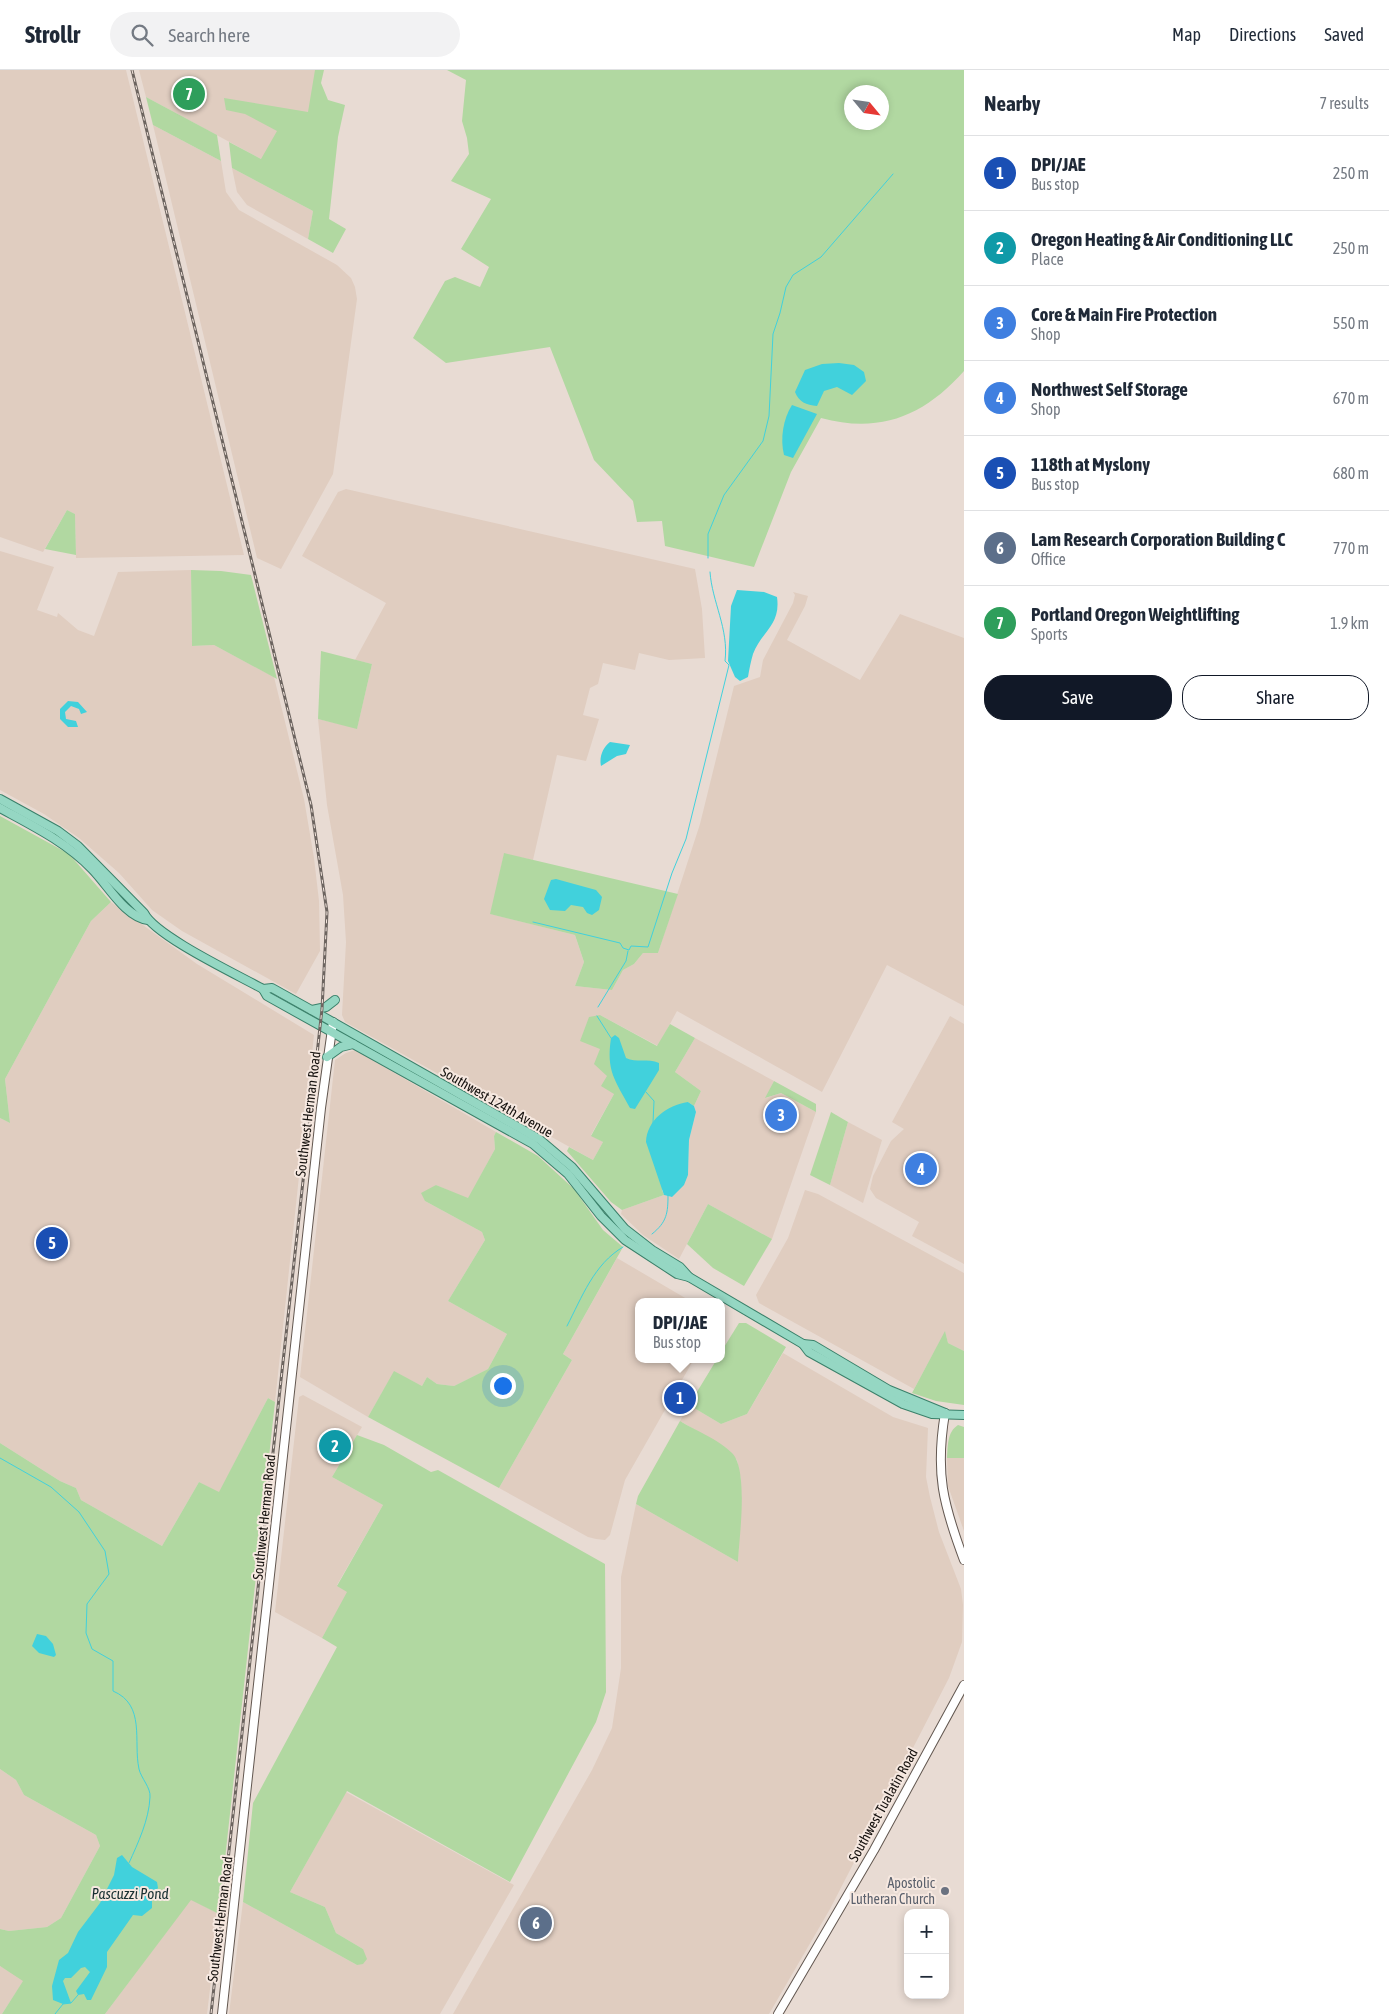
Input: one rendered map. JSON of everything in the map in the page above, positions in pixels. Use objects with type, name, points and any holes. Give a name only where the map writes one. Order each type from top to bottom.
[{"type":"main road","name":"Southwest 124th Avenue","points":[[0,799],[43,823],[78,846],[104,870],[144,913],[148,920],[180,943],[263,989],[267,996],[331,1033],[533,1144],[568,1174],[601,1216],[626,1240],[668,1269],[689,1277],[725,1298]]},
{"type":"main road","name":"Southwest 124th Avenue","points":[[0,808],[54,838],[74,852],[93,869],[140,919],[148,920]]},
{"type":"main road","name":"Southwest 124th Avenue","points":[[263,989],[272,988],[539,1139],[572,1167],[625,1229],[652,1250],[680,1267],[689,1277]]},
{"type":"main road","points":[[312,1010],[326,1008],[335,1000]]},
{"type":"main road","name":"Southwest Herman Road","points":[[222,2014],[332,1022]]},
{"type":"main road","points":[[327,1057],[341,1047],[353,1044]]},
{"type":"main road","name":"Southwest 124th Avenue","points":[[725,1298],[803,1344],[813,1345],[890,1390],[946,1413],[964,1415]]},
{"type":"main road","points":[[946,1413],[940,1447],[941,1485],[948,1516],[964,1560]]},
{"type":"main road","name":"Southwest Tualatin Road","points":[[778,2014],[874,1850],[964,1685]]},
{"type":"shaded area","points":[[0,70],[126,70],[244,555],[76,558],[75,514],[67,510],[43,552],[0,537]]},
{"type":"shaded area","points":[[139,70],[321,70],[300,180],[146,97]]},
{"type":"shaded area","points":[[153,125],[221,161],[226,192],[239,210],[337,265],[351,278],[355,287],[357,299],[333,474],[281,569],[257,558]]},
{"type":"shaded area","points":[[232,168],[313,211],[308,239],[247,205],[237,192]]},
{"type":"shaded area","points":[[346,489],[695,569],[702,609],[705,658],[669,660],[639,653],[635,670],[603,663],[598,684],[590,688],[583,715],[599,719],[586,761],[557,755],[533,860],[504,854],[491,914],[575,935],[584,962],[575,986],[612,990],[623,970],[634,964],[643,953],[658,953],[700,824],[734,686],[760,677],[763,660],[793,603],[795,595],[793,592],[808,596],[805,606],[787,640],[860,680],[900,614],[964,638],[964,1006],[887,965],[822,1092],[677,1011],[658,1046],[600,1015],[600,1049],[614,1094],[591,1135],[603,1142],[593,1160],[345,1022],[342,1015],[346,942],[343,895],[327,805],[318,719],[357,728],[372,664],[355,660],[386,603],[302,556],[338,492]]},
{"type":"shaded area","points":[[0,551],[54,567],[37,610],[57,617],[58,613],[78,630],[94,636],[118,572],[191,570],[192,646],[214,645],[274,677],[304,799],[319,901],[320,951],[296,994],[182,931],[152,910],[119,873],[79,838],[44,814],[0,790]]},
{"type":"shaded area","points":[[111,902],[197,964],[314,1035],[275,1402],[268,1398],[219,1493],[199,1482],[162,1546],[81,1500],[76,1488],[60,1481],[0,1443],[0,1118],[10,1123],[5,1079],[91,921]]},
{"type":"shaded area","points":[[950,1016],[964,1024],[964,1264],[912,1236],[919,1222],[876,1198],[870,1189],[873,1176],[891,1141],[904,1129],[892,1122]]},
{"type":"shaded area","points":[[695,1038],[774,1081],[766,1098],[781,1093],[816,1112],[772,1239],[708,1204],[679,1259],[643,1235],[621,1214],[622,1210],[664,1195],[672,1197],[688,1175],[689,1140],[696,1112],[694,1106],[701,1091],[675,1072]]},
{"type":"shaded area","points":[[355,1050],[496,1132],[494,1136],[495,1149],[468,1199],[436,1185],[425,1201],[482,1232],[485,1240],[448,1301],[507,1334],[488,1369],[454,1386],[437,1384],[427,1377],[422,1386],[394,1372],[368,1417],[300,1377],[335,1060]]},
{"type":"shaded area","points":[[848,1122],[882,1140],[863,1203],[830,1185]]},
{"type":"shaded area","points":[[805,1190],[818,1194],[964,1273],[964,1351],[948,1343],[945,1332],[914,1389],[759,1303],[756,1295],[788,1238]]},
{"type":"shaded area","points":[[617,1258],[685,1298],[635,1298],[635,1363],[692,1363],[625,1480],[610,1535],[605,1540],[588,1537],[499,1488],[572,1360],[563,1354]]},
{"type":"shaded area","points":[[783,1353],[893,1417],[928,1428],[926,1477],[939,1532],[961,1589],[963,1605],[962,1642],[949,1678],[830,1909],[769,2014],[453,2014],[592,1770],[612,1728],[621,1668],[621,1577],[636,1504],[738,1562],[741,1480],[737,1460],[726,1448],[680,1421],[689,1405],[721,1424],[747,1414]]},
{"type":"shaded area","points":[[303,1395],[362,1427],[332,1477],[383,1505],[337,1585],[348,1592],[322,1638],[275,1612],[299,1397]]},
{"type":"shaded area","points":[[947,1458],[964,1458],[964,1531],[948,1486]]},
{"type":"shaded area","points":[[0,1769],[16,1780],[24,1795],[96,1835],[100,1846],[61,1918],[47,1927],[9,1931],[0,1929]]},
{"type":"shaded area","points":[[346,1792],[514,1885],[440,2014],[229,2014],[243,1902],[357,1965],[363,1949],[336,1933],[325,1907],[290,1892]]},
{"type":"shaded area","points":[[191,1899],[219,1914],[207,2014],[105,2014]]},
{"type":"shaded area","points":[[0,1966],[24,1980],[2,2014],[0,2014]]},
{"type":"green space","points":[[315,70],[324,70],[321,83],[328,100],[345,105],[338,137],[329,219],[346,229],[333,253],[308,239],[313,211],[232,168],[229,142],[261,159],[277,131],[245,114],[226,110],[224,98],[308,112]]},
{"type":"green space","points":[[447,70],[964,70],[964,371],[933,400],[917,410],[900,417],[882,422],[863,424],[821,418],[791,472],[754,567],[665,546],[662,521],[637,522],[633,501],[594,460],[550,347],[446,363],[413,338],[445,281],[455,277],[480,287],[489,267],[461,249],[491,199],[451,181],[469,154],[462,121],[466,80]]},
{"type":"green space","points":[[146,97],[217,135],[221,161],[153,125]]},
{"type":"green space","points":[[67,510],[75,514],[76,555],[45,549]]},
{"type":"green space","points":[[191,570],[251,575],[277,679],[214,645],[192,646]]},
{"type":"green space","points":[[321,651],[372,664],[357,729],[318,719]]},
{"type":"green space","points":[[0,816],[69,854],[111,902],[91,921],[5,1079],[10,1123],[0,1118]]},
{"type":"green space","points":[[504,853],[678,894],[658,953],[643,953],[634,964],[623,970],[612,990],[575,986],[584,962],[575,935],[490,914]]},
{"type":"green space","points":[[600,1015],[657,1046],[670,1024],[695,1038],[675,1072],[701,1091],[694,1106],[688,1102],[662,1190],[664,1195],[622,1210],[611,1202],[567,1151],[569,1147],[593,1160],[603,1142],[591,1136],[614,1094],[601,1086],[607,1076],[594,1064],[600,1049],[580,1041],[589,1017]]},
{"type":"green space","points":[[774,1081],[816,1104],[816,1112],[781,1093],[765,1098]]},
{"type":"green space","points":[[831,1112],[848,1122],[830,1185],[810,1175]]},
{"type":"green space","points":[[496,1132],[538,1156],[574,1189],[603,1230],[623,1247],[563,1354],[572,1360],[499,1488],[368,1417],[394,1371],[422,1386],[427,1377],[437,1384],[454,1386],[488,1369],[507,1334],[448,1301],[485,1240],[482,1232],[425,1201],[421,1193],[436,1185],[468,1198],[495,1149],[494,1136]]},
{"type":"green space","points":[[708,1204],[772,1239],[744,1286],[713,1268],[687,1244]]},
{"type":"green space","points":[[739,1323],[746,1323],[786,1347],[747,1414],[721,1424],[689,1405],[715,1363],[725,1363],[725,1346]]},
{"type":"green space","points":[[945,1331],[948,1343],[964,1351],[964,1405],[936,1401],[912,1393]]},
{"type":"green space","points":[[268,1398],[275,1402],[219,1914],[191,1900],[105,2014],[2,2014],[23,1981],[0,1966],[0,1929],[9,1931],[47,1927],[61,1918],[100,1846],[96,1835],[24,1795],[16,1780],[0,1769],[0,1443],[60,1481],[76,1488],[81,1500],[162,1546],[199,1482],[219,1492]]},
{"type":"green space","points":[[680,1421],[720,1444],[732,1453],[737,1462],[742,1489],[738,1562],[636,1504],[638,1496]]},
{"type":"green space","points":[[958,1425],[964,1427],[964,1458],[947,1458],[950,1435]]},
{"type":"green space","points":[[357,1435],[384,1445],[431,1472],[438,1470],[605,1564],[606,1692],[596,1722],[510,1882],[347,1791],[290,1892],[325,1907],[336,1933],[363,1949],[367,1959],[363,1964],[357,1965],[243,1902],[253,1803],[337,1647],[322,1638],[347,1592],[337,1586],[383,1505],[332,1477]]},
{"type":"water","points":[[839,363],[854,365],[864,372],[866,381],[852,395],[837,387],[824,391],[817,406],[801,401],[795,392],[805,370],[822,364]]},
{"type":"water","points":[[792,405],[817,414],[793,458],[784,455],[782,442],[784,423]]},
{"type":"water","points":[[737,590],[764,592],[777,597],[774,621],[753,654],[748,677],[740,681],[735,677],[728,661],[731,606]]},
{"type":"water","points":[[68,701],[78,702],[87,712],[81,714],[79,709],[71,706],[65,712],[66,719],[76,721],[78,727],[68,727],[60,719],[60,709]]},
{"type":"water","points":[[610,742],[630,745],[626,754],[617,756],[601,766],[602,753]]},
{"type":"water","points":[[556,879],[596,890],[602,897],[599,910],[592,915],[587,913],[583,907],[571,905],[565,911],[550,910],[544,899],[551,880]]},
{"type":"water","points":[[615,1035],[619,1038],[626,1058],[659,1063],[659,1070],[635,1109],[630,1108],[613,1075],[610,1049],[611,1038]]},
{"type":"water","points":[[688,1102],[694,1106],[696,1112],[689,1140],[688,1175],[684,1185],[672,1197],[664,1195],[646,1142],[647,1134],[654,1120],[666,1110]]},
{"type":"water","points":[[37,1634],[46,1636],[53,1644],[56,1655],[54,1657],[39,1653],[32,1646]]},
{"type":"water","name":"Pascuzzi Pond","points":[[122,1855],[132,1867],[157,1882],[158,1888],[152,1895],[152,1908],[142,1916],[133,1915],[107,1952],[107,1967],[91,2000],[87,2000],[84,1994],[78,1995],[76,1991],[90,1972],[85,1967],[81,1968],[71,1978],[65,1978],[63,1981],[71,2003],[63,2004],[53,2000],[52,1986],[59,1960],[68,1953],[78,1932],[100,1903],[114,1875],[117,1858]]},
{"type":"waterway","points":[[708,558],[708,534],[724,495],[763,441],[769,416],[773,334],[786,287],[793,275],[821,257],[893,174]]},
{"type":"waterway","points":[[533,922],[620,943],[623,948],[629,950],[631,946],[648,947],[672,873],[686,839],[729,665],[725,661],[725,638],[710,572]]},
{"type":"waterway","points":[[598,1007],[626,961],[628,951]]},
{"type":"waterway","points":[[597,1016],[611,1038]]},
{"type":"waterway","points":[[646,1092],[654,1101],[653,1123]]},
{"type":"waterway","points":[[652,1234],[666,1217],[668,1195]]},
{"type":"waterway","points":[[567,1326],[596,1272],[604,1262],[623,1247]]},
{"type":"waterway","points":[[0,1458],[51,1487],[79,1512],[105,1551],[109,1574],[87,1604],[86,1633],[92,1649],[113,1661],[113,1691],[123,1697],[130,1705],[134,1714],[139,1769],[150,1794],[145,1823],[129,1863]]},
{"type":"waterway","points":[[55,2014],[63,2004],[71,2003],[78,1995]]},
{"type":"railway","points":[[132,70],[311,805],[327,912],[322,1009],[211,2014]]},
{"type":"place","name":"Portland Oregon Weightlifting","points":[[189,94]]},
{"type":"place","name":"Core & Main Fire Protection","points":[[781,1115]]},
{"type":"place","name":"Northwest Self Storage","points":[[921,1169]]},
{"type":"place","name":"118th at Myslony","points":[[52,1243]]},
{"type":"place","name":"DPI/JAE","points":[[680,1398]]},
{"type":"place","name":"Oregon Heating & Air Conditioning LLC","points":[[335,1446]]},
{"type":"place","name":"Apostolic Lutheran Church","points":[[945,1891]]},
{"type":"place","name":"Lam Research Corporation Building C","points":[[536,1923]]}]
